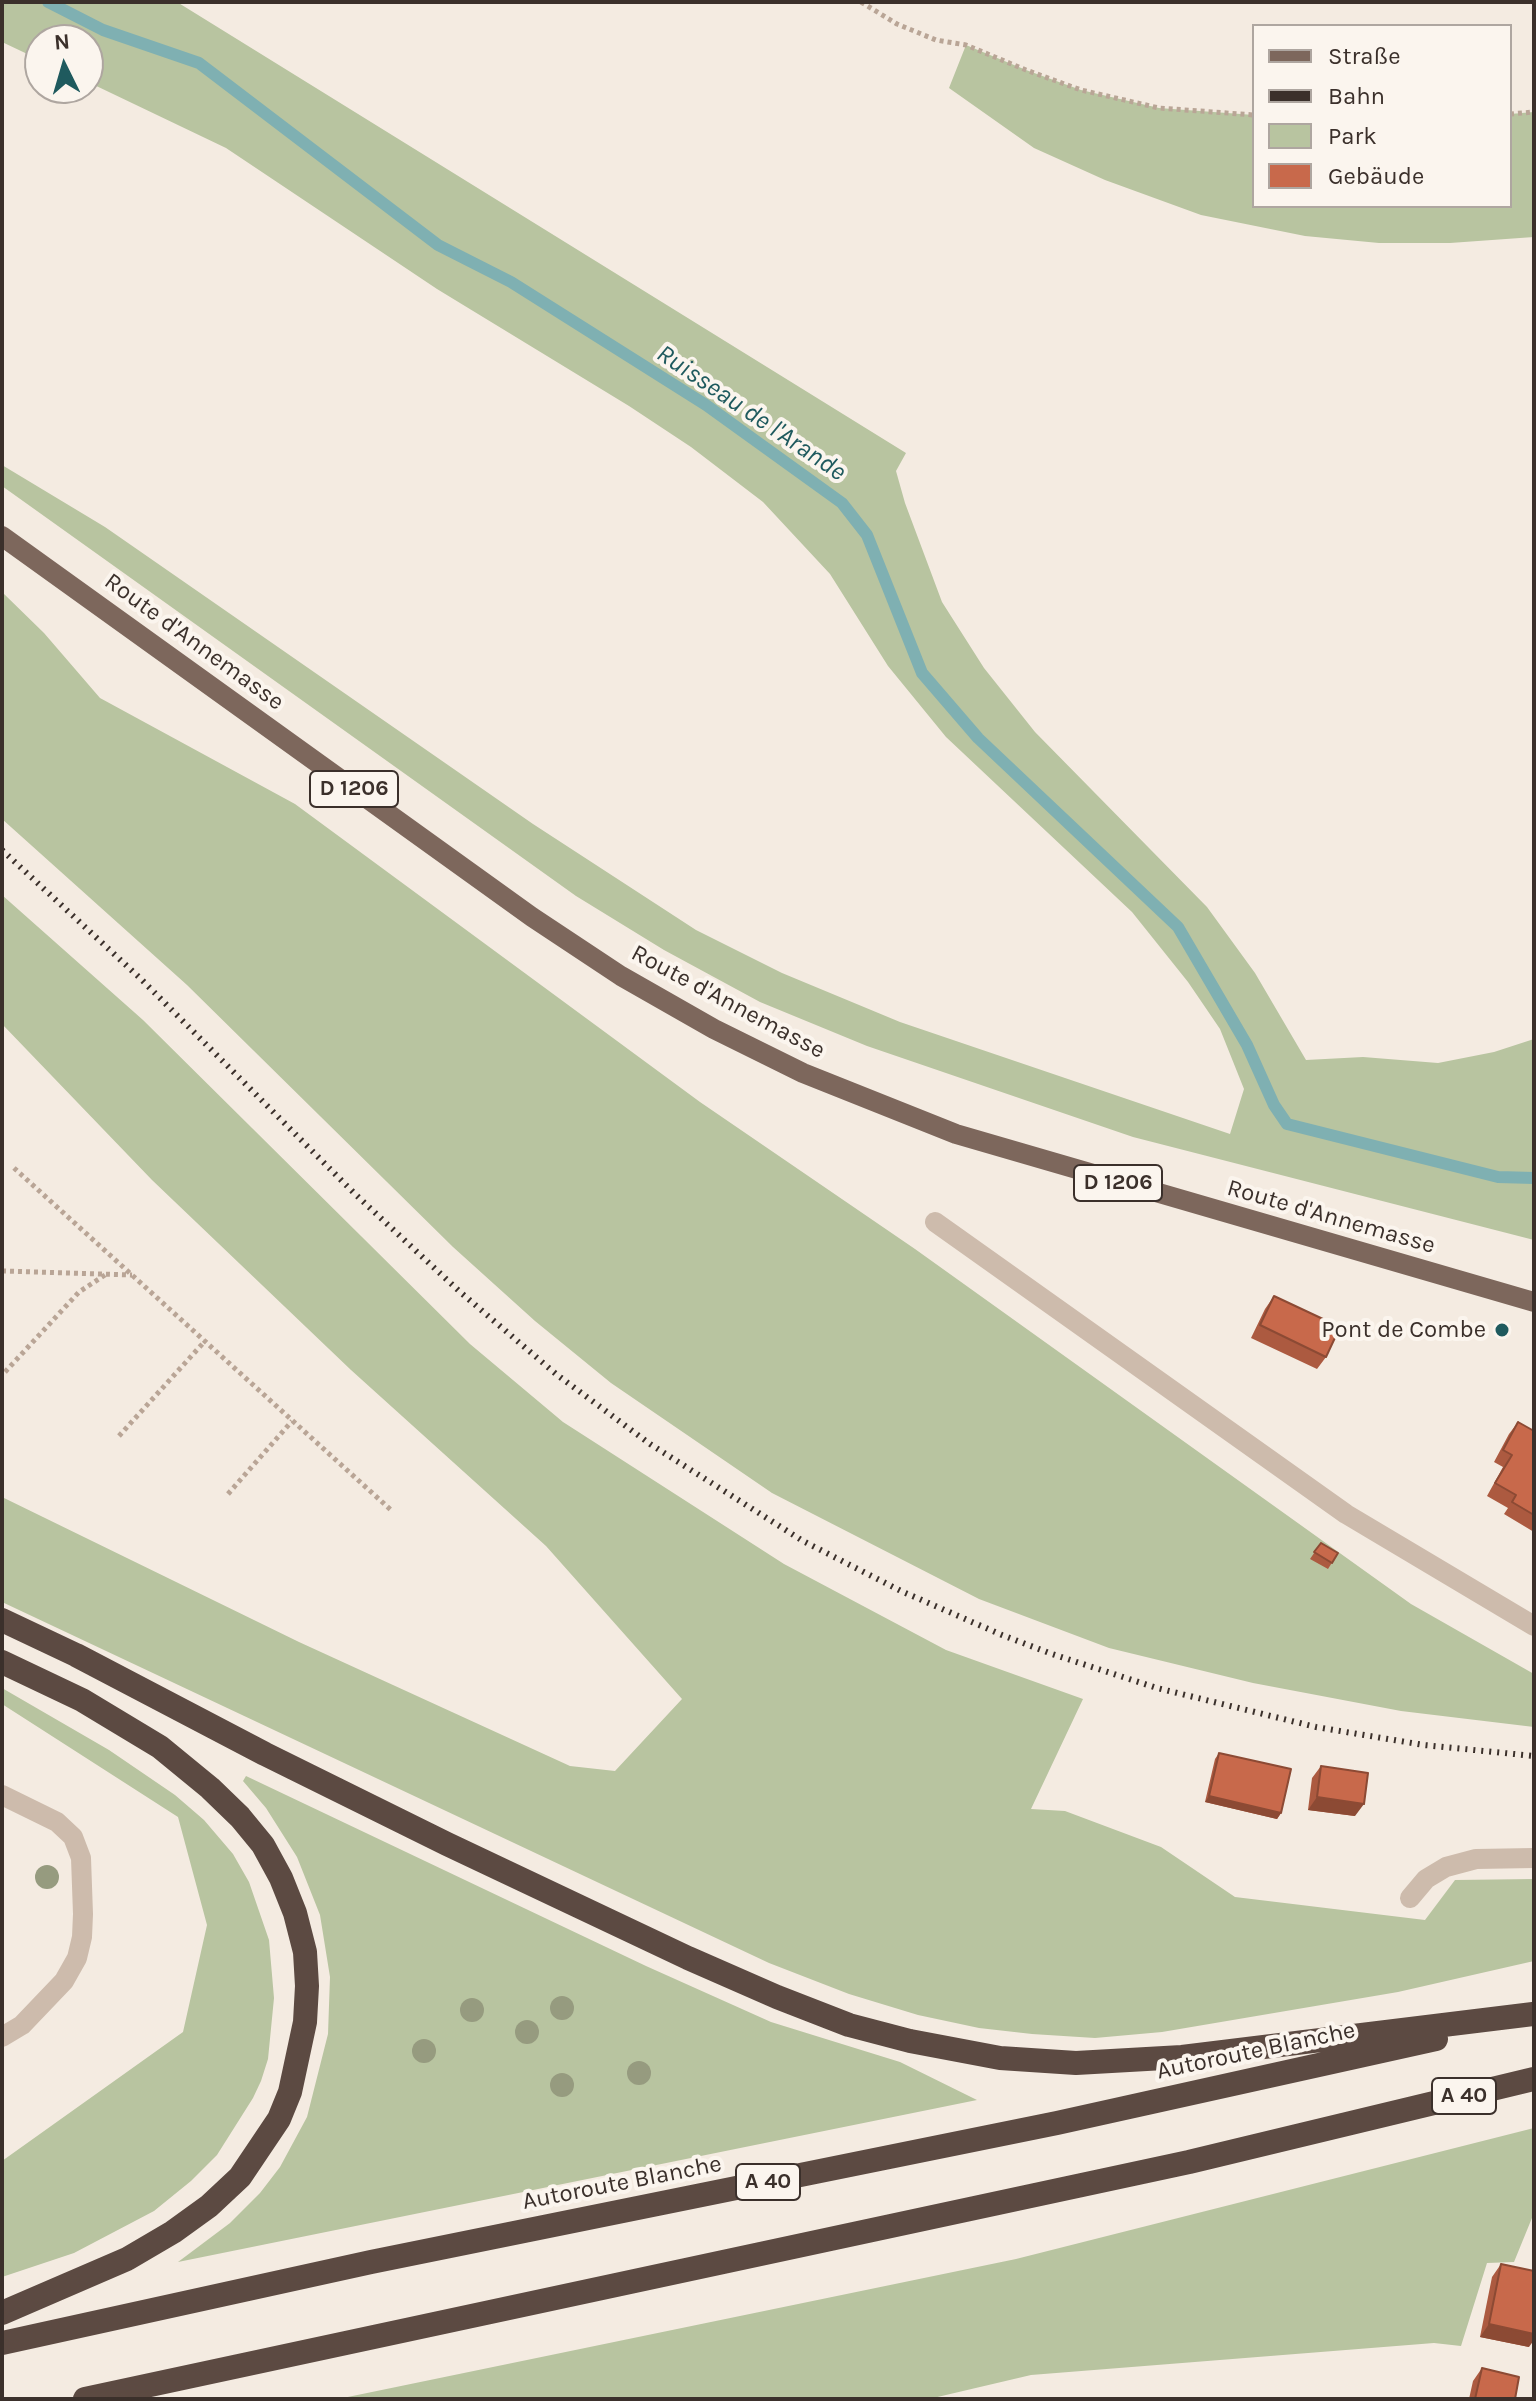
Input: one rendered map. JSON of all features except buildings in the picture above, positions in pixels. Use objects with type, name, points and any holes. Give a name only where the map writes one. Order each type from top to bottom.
[{"type":"highway","points":[[2,1620],[447,1844],[688,1958],[849,2025],[910,2041],[961,2052],[1039,2062],[1106,2062],[1182,2057],[1533,2014]]},
{"type":"highway","points":[[2,1662],[82,1700],[160,1747],[240,1817],[263,1845],[295,1913],[305,1952],[307,1986],[300,2057],[290,2092],[279,2119],[240,2177],[197,2215],[127,2259],[2,2313]]},
{"type":"highway","name":"Autoroute Blanche","points":[[2,2343],[371,2262],[1182,2097],[1533,2014]]},
{"type":"highway","name":"A 40","points":[[85,2399],[1189,2162],[1534,2079]]},
{"type":"highway","points":[[158,2399],[331,2345]]},
{"type":"main road","name":"Route d'Annemasse","points":[[2,536],[532,917],[621,976],[714,1029],[803,1073],[956,1134],[1534,1302]]},
{"type":"street","points":[[935,1222],[1346,1514],[1534,1626]]},
{"type":"street","points":[[2,1795],[57,1822],[73,1837],[81,1858],[82,1937],[77,1958],[64,1981],[22,2025],[2,2037]]},
{"type":"street","points":[[1410,1898],[1426,1879],[1446,1867],[1476,1859],[1534,1858]]},
{"type":"path","points":[[861,2],[897,24],[936,40],[966,45],[1081,90],[1159,108],[1252,115]]},
{"type":"path","points":[[1512,114],[1534,112]]},
{"type":"path","points":[[14,1168],[391,1510]]},
{"type":"path","points":[[2,1271],[132,1275]]},
{"type":"path","points":[[5,1372],[79,1292],[105,1275]]},
{"type":"path","points":[[119,1436],[205,1341]]},
{"type":"path","points":[[228,1494],[292,1421]]},
{"type":"green space","points":[[2,2],[177,2],[906,453],[896,471],[905,503],[942,602],[984,668],[1035,732],[1207,907],[1255,973],[1306,1060],[1363,1057],[1438,1063],[1494,1052],[1534,1039],[1534,1240],[1133,1137],[867,1046],[760,1002],[664,950],[576,896],[2,486],[2,465],[105,527],[533,824],[696,930],[782,973],[900,1022],[1230,1134],[1244,1089],[1220,1029],[1188,982],[1132,912],[946,737],[888,666],[830,574],[763,502],[691,447],[629,406],[437,289],[226,148],[104,90],[104,24],[24,24],[24,52],[2,42]]},
{"type":"green space","points":[[966,45],[1081,90],[1159,108],[1252,115],[1252,208],[1512,208],[1512,114],[1534,112],[1534,237],[1450,243],[1379,243],[1305,236],[1201,215],[1105,180],[1034,148],[949,88]]},
{"type":"green space","points":[[2,592],[44,633],[100,698],[295,804],[700,1102],[915,1249],[1411,1604],[1534,1674],[1534,1727],[1401,1711],[1253,1683],[1109,1648],[979,1599],[772,1493],[611,1383],[535,1321],[453,1247],[187,985],[2,819]]},
{"type":"green space","points":[[2,895],[143,1020],[470,1344],[563,1422],[784,1564],[946,1650],[1083,1699],[1031,1809],[1065,1811],[1161,1847],[1235,1897],[1425,1920],[1455,1880],[1534,1879],[1534,1961],[1398,1992],[1162,2032],[1095,2038],[979,2028],[918,2015],[849,1994],[769,1963],[2,1602],[2,1497],[299,1642],[570,1766],[615,1771],[682,1699],[546,1546],[351,1370],[152,1180],[2,1024]]},
{"type":"green space","points":[[2,1688],[109,1750],[175,1795],[204,1820],[233,1854],[249,1882],[269,1940],[274,1998],[268,2059],[261,2081],[217,2155],[154,2211],[74,2253],[2,2277],[2,2161],[183,2032],[207,1925],[178,1817],[2,1704]]},
{"type":"green space","points":[[246,1776],[771,2022],[900,2062],[977,2100],[178,2262],[230,2223],[280,2167],[307,2117],[328,2034],[330,1977],[320,1915],[297,1857],[266,1808],[243,1781]]},
{"type":"green space","points":[[1534,2128],[1534,2213],[1514,2262],[1487,2263],[1461,2346],[1434,2343],[1031,2375],[929,2399],[338,2399],[1016,2259]]},
{"type":"waterway","name":"Ruisseau de l'Arande","points":[[48,2],[103,30],[199,63],[438,245],[511,282],[706,405],[842,503],[867,535],[922,673],[978,738],[1178,927],[1247,1045],[1274,1105],[1287,1124],[1498,1177],[1534,1178]]},
{"type":"railway","points":[[2,850],[141,979],[355,1194],[459,1291],[556,1374],[650,1444],[803,1541],[901,1591],[1002,1635],[1157,1688],[1316,1727],[1424,1745],[1534,1756]]},
{"type":"place","name":"Pont de Combe","points":[[1502,1330]]}]
